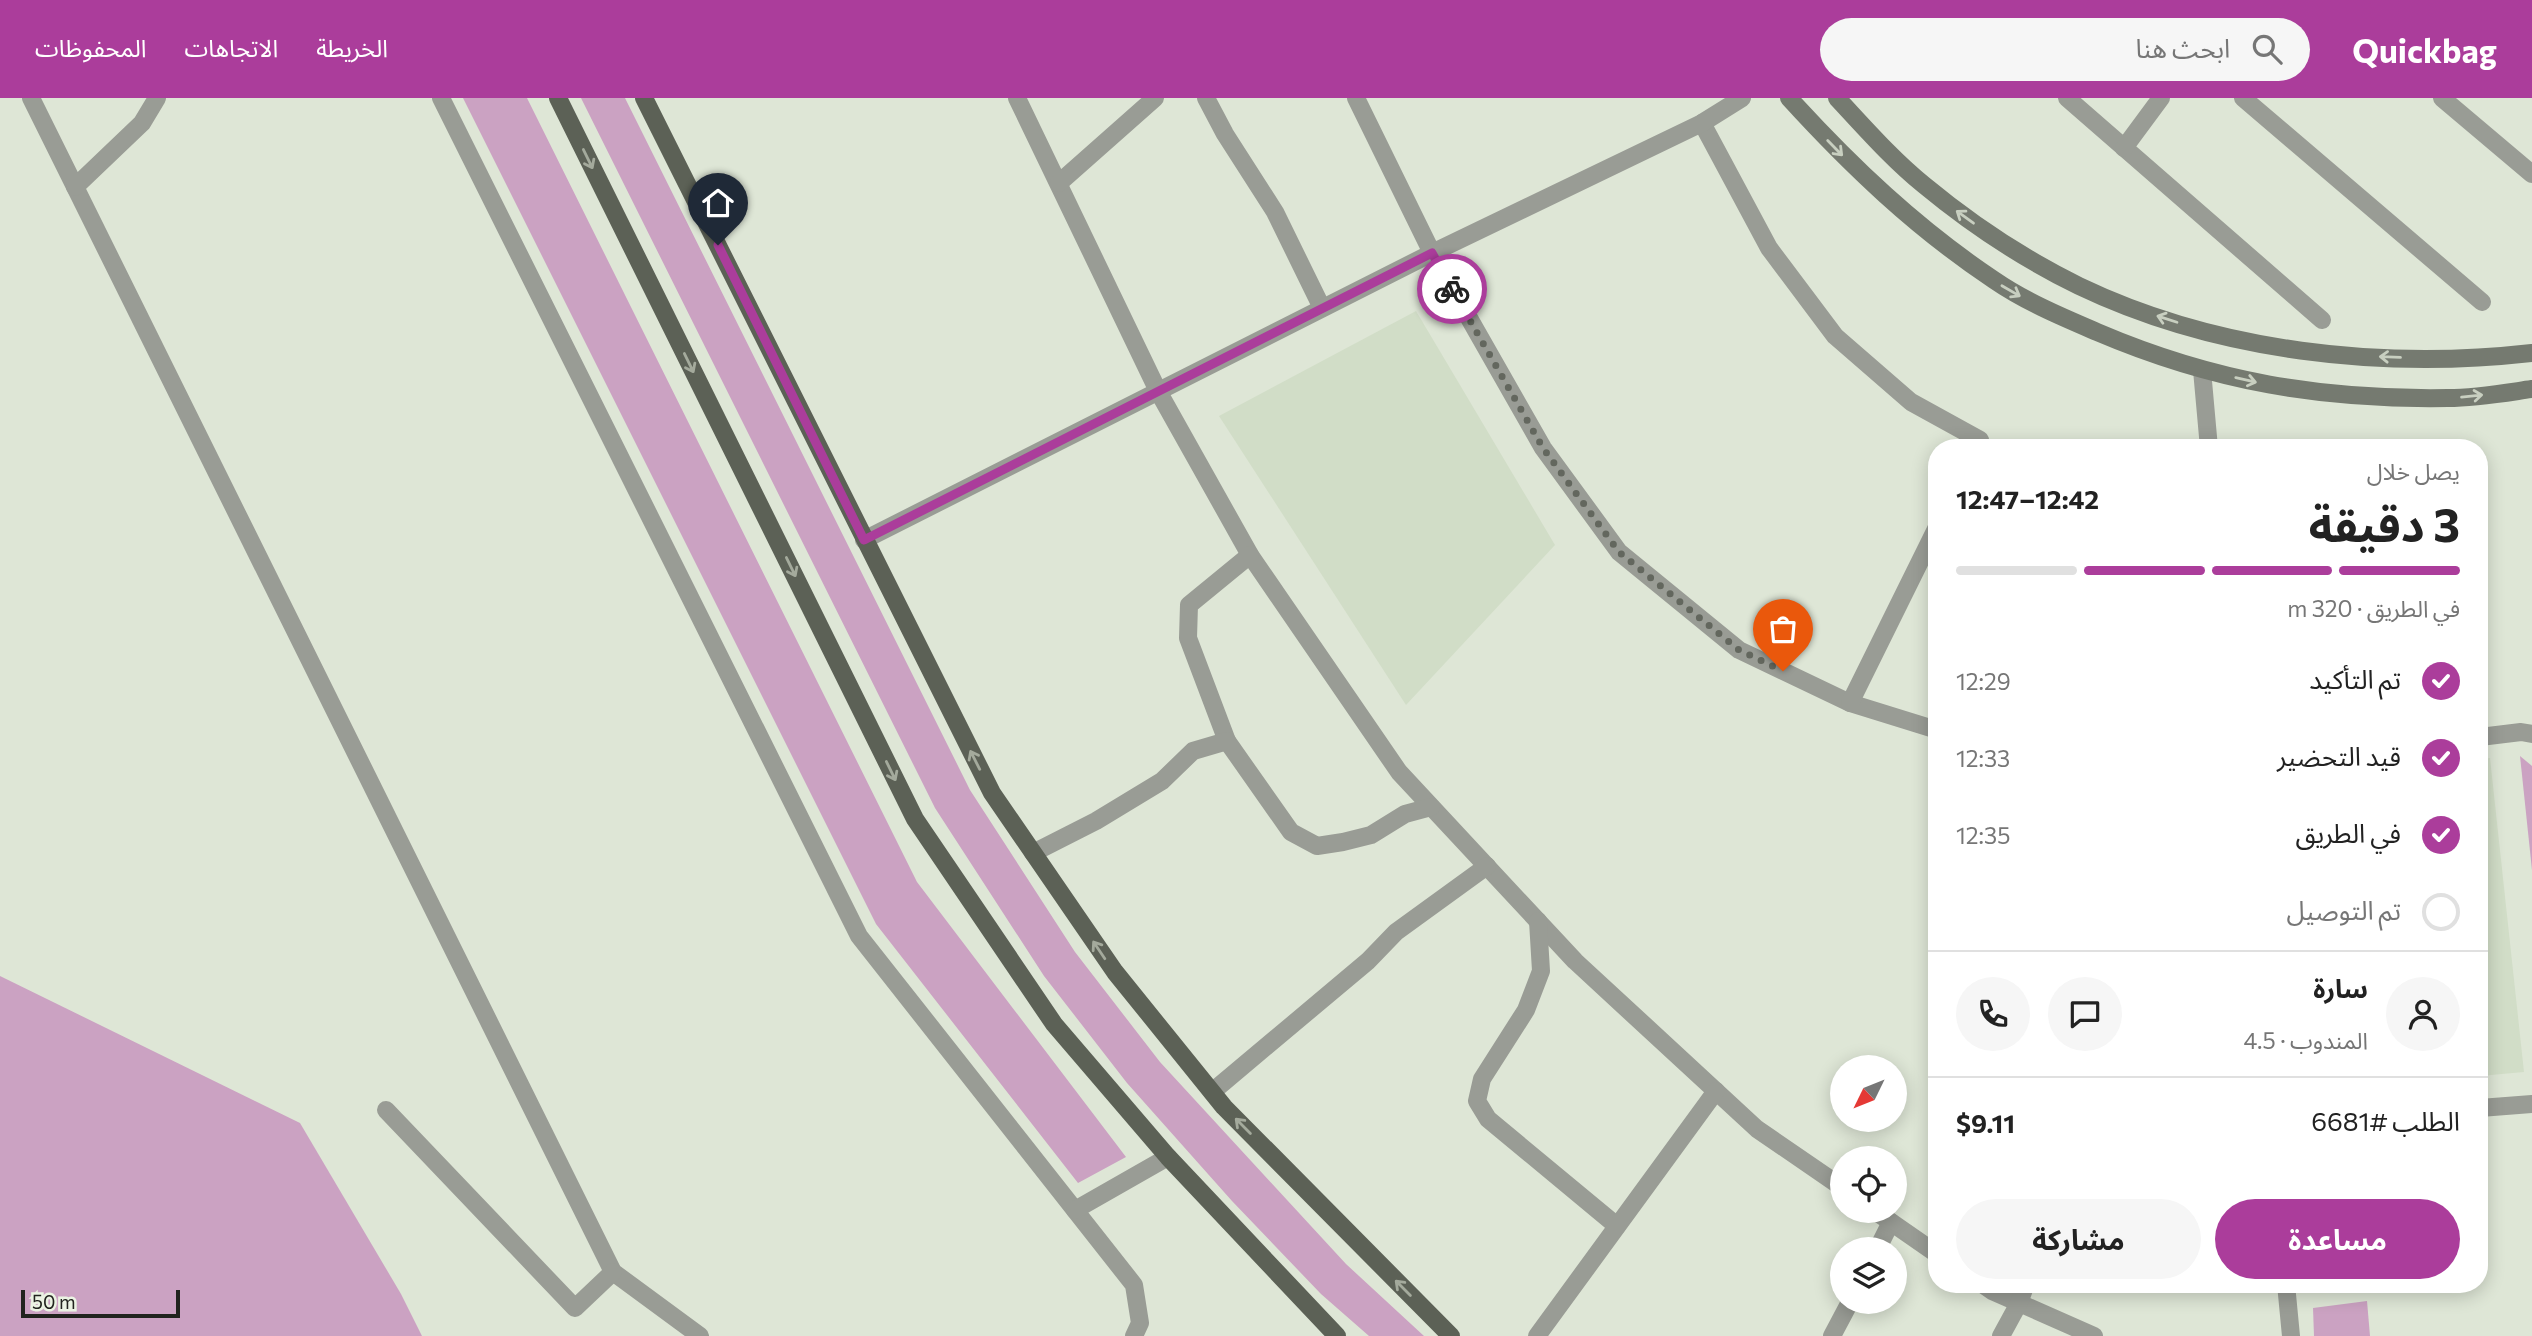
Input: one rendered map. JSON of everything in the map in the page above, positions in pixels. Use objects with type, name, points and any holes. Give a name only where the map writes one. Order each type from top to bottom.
[{"type":"main road","points":[[558,98],[915,819],[1054,1024],[1168,1157],[1338,1336]]},
{"type":"main road","points":[[644,98],[992,793],[1115,972],[1224,1107],[1451,1336]]},
{"type":"street","points":[[31,98],[613,1272],[700,1336]]},
{"type":"street","points":[[75,187],[142,123],[157,98]]},
{"type":"street","points":[[441,98],[859,936],[1134,1285],[1140,1323],[1134,1336]]},
{"type":"street","points":[[1017,98],[1158,391],[1250,555],[1399,772],[1575,961],[1757,1129],[1830,1179]]},
{"type":"street","points":[[1059,183],[1155,98]]},
{"type":"street","points":[[1206,98],[1225,134],[1275,212],[1322,309]]},
{"type":"street","points":[[1356,98],[1432,253],[1543,448],[1619,552],[1739,650],[1850,703],[1928,727]]},
{"type":"street","points":[[864,540],[1432,253],[1702,123],[1742,98]]},
{"type":"street","points":[[1789,98],[1879,192],[1928,233],[1996,282],[2044,309],[2144,352],[2202,370],[2288,390],[2359,397],[2451,398],[2532,389]]},
{"type":"street","points":[[1838,98],[1882,146],[1966,218],[2028,259],[2078,286],[2120,304],[2177,323],[2238,338],[2354,356],[2427,358],[2532,352]]},
{"type":"street","points":[[2067,98],[2322,320]]},
{"type":"street","points":[[2124,148],[2161,98]]},
{"type":"street","points":[[2243,98],[2482,302]]},
{"type":"street","points":[[2442,98],[2532,174]]},
{"type":"street","points":[[1702,123],[1769,248],[1835,336],[1911,402],[1978,439]]},
{"type":"street","points":[[2202,370],[2207,439]]},
{"type":"street","points":[[1850,703],[1928,545]]},
{"type":"street","points":[[1250,555],[1189,605],[1188,638],[1227,741],[1291,832],[1317,846],[1343,842],[1371,835],[1405,814],[1431,807]]},
{"type":"street","points":[[2488,736],[2532,734]]},
{"type":"street","points":[[1033,853],[1096,821],[1162,781],[1193,751],[1227,741]]},
{"type":"street","points":[[1212,1092],[1368,961],[1396,932],[1487,866]]},
{"type":"street","points":[[1538,921],[1541,971],[1526,1010],[1482,1079],[1476,1101],[1488,1119],[1617,1227]]},
{"type":"street","points":[[1537,1336],[1716,1091]]},
{"type":"street","points":[[2488,1107],[2532,1104]]},
{"type":"street","points":[[386,1110],[575,1308],[613,1272]]},
{"type":"street","points":[[1075,1210],[1168,1157]]},
{"type":"street","points":[[1892,1223],[1928,1248]]},
{"type":"street","points":[[2000,1293],[2094,1336]]},
{"type":"street","points":[[2001,1336],[2023,1293]]},
{"type":"street","points":[[2287,1293],[2291,1336]]},
{"type":"street","points":[[1832,1336],[1844,1314]]},
{"type":"shaded area","points":[[463,98],[527,98],[917,882],[1126,1157],[1078,1183],[876,924]]},
{"type":"shaded area","points":[[581,98],[625,98],[970,790],[1075,952],[1160,1062],[1346,1264],[1424,1336],[1369,1336],[1321,1294],[1232,1201],[1127,1083],[1044,976],[935,808]]},
{"type":"shaded area","points":[[1416,311],[1555,545],[1406,705],[1219,416]]},
{"type":"shaded area","points":[[2520,756],[2532,766],[2532,870]]},
{"type":"shaded area","points":[[2488,758],[2524,1072],[2488,1075]]},
{"type":"shaded area","points":[[0,976],[300,1123],[401,1294],[422,1336],[0,1336]]},
{"type":"shaded area","points":[[2367,1301],[2370,1336],[2314,1336],[2313,1308]]},
{"type":"way so far","points":[[1452,289],[1543,448],[1619,552],[1739,650],[1783,671]]},
{"type":"route","points":[[718,245],[864,540],[1432,253],[1452,289]]}]
